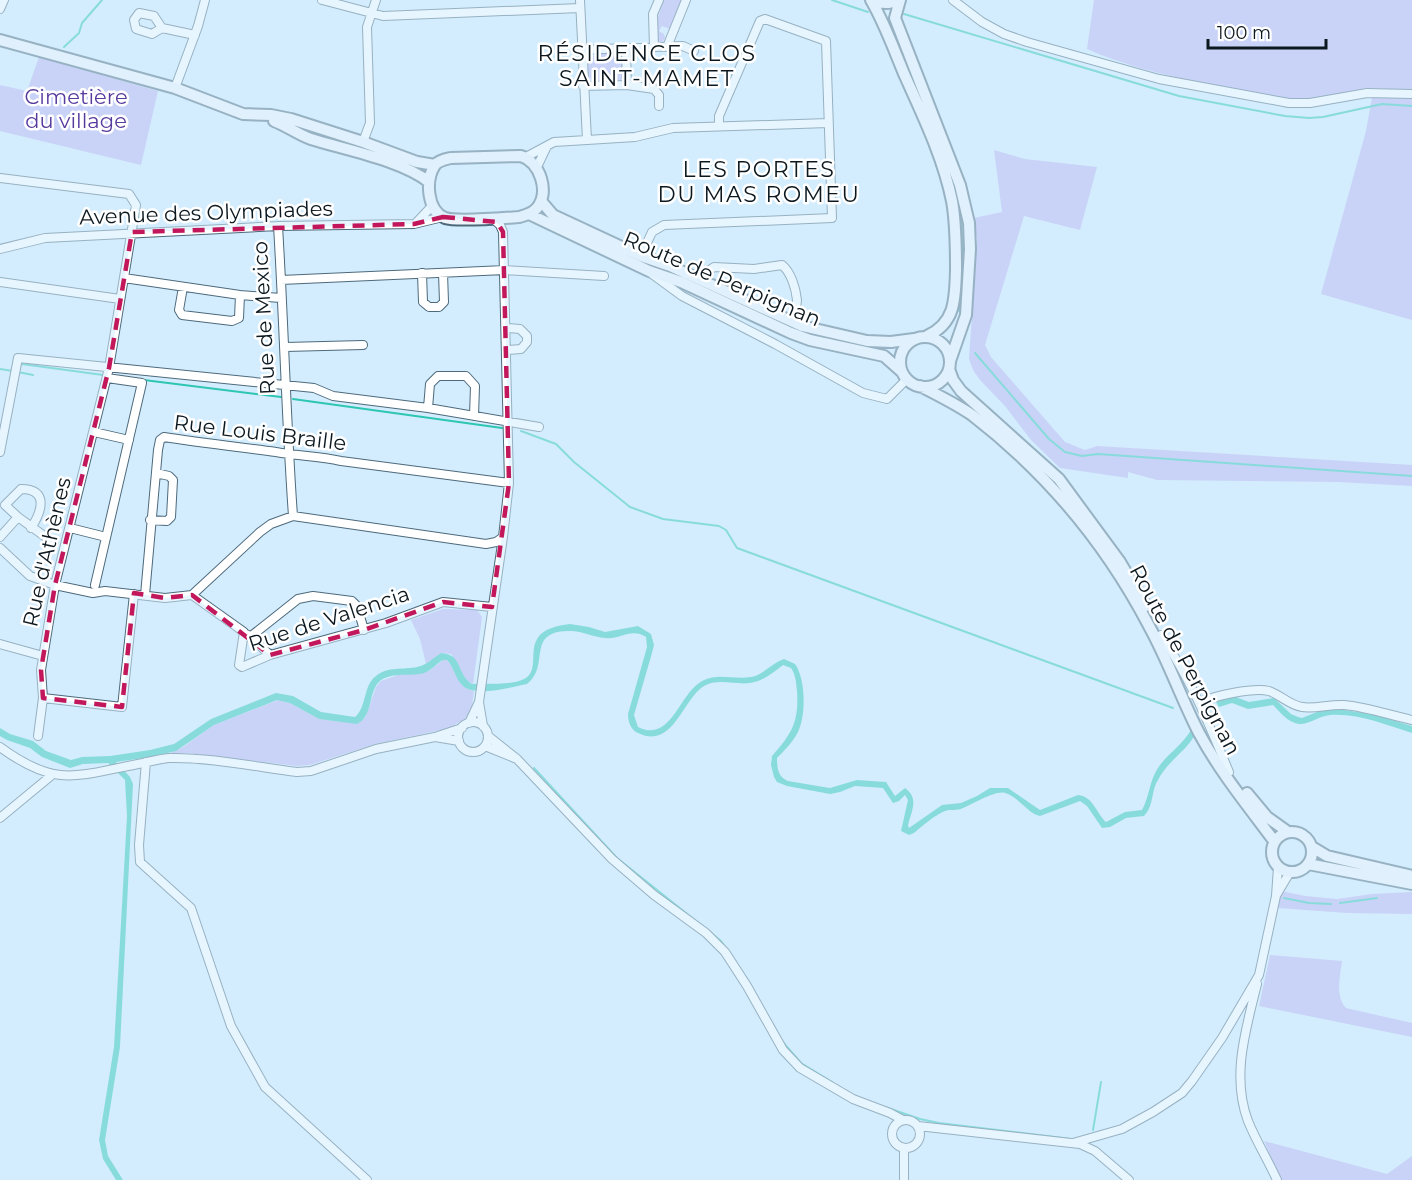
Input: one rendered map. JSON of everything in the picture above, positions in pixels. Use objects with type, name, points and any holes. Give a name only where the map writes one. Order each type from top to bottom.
[{"type":"main road","points":[[871,0],[880,3],[900,0]]},
{"type":"main road","points":[[871,0],[927,125],[944,169],[951,200],[955,234],[954,297],[950,315],[945,325],[927,336],[914,339],[903,349],[900,363],[904,375],[920,386],[928,387],[941,381],[949,365],[966,315],[970,249],[969,223],[960,185],[895,18],[900,0]]},
{"type":"main road","points":[[0,40],[175,88],[243,114],[271,115],[291,119],[417,162],[435,165]]},
{"type":"main road","points":[[257,115],[289,126],[309,138],[415,172],[429,182]]},
{"type":"main road","points":[[526,157],[540,172],[541,201],[536,210],[529,214],[513,217],[456,220],[443,217],[432,206],[429,182],[435,165],[441,160],[451,158],[526,157]]},
{"type":"main road","name":"Route de Perpignan","points":[[541,201],[553,215],[641,256],[698,278],[797,323],[867,341],[891,342],[914,339]]},
{"type":"main road","name":"Route de Perpignan","points":[[529,214],[649,271],[681,282],[791,333],[810,340],[884,356],[904,375]]},
{"type":"main road","points":[[927,336],[945,347],[949,365]]},
{"type":"main road","name":"Route de Perpignan","points":[[949,365],[953,380],[960,391],[1034,454],[1076,500],[1120,562],[1161,635],[1203,729],[1229,772],[1267,818],[1287,832]]},
{"type":"main road","name":"Route de Perpignan","points":[[920,386],[971,415],[1039,474],[1086,527],[1134,598],[1150,627],[1198,732],[1218,765],[1274,841]]},
{"type":"main road","points":[[1287,832],[1307,838],[1312,848],[1308,864],[1300,870],[1290,872],[1278,867],[1271,854],[1274,841],[1287,832]]},
{"type":"main road","points":[[1312,848],[1327,856],[1412,876]]},
{"type":"main road","points":[[1308,864],[1412,884]]},
{"type":"street","points":[[0,9],[4,0]]},
{"type":"street","points":[[175,88],[195,35],[205,0]]},
{"type":"street","points":[[322,0],[383,16],[497,10],[581,2],[587,140]]},
{"type":"street","points":[[363,142],[370,123],[367,27],[376,0]]},
{"type":"street","points":[[497,10],[501,0]]},
{"type":"street","points":[[654,47],[653,14],[659,0]]},
{"type":"street","points":[[666,47],[686,0]]},
{"type":"street","points":[[953,0],[982,22],[1004,34],[1159,79],[1288,103],[1310,104],[1367,93],[1412,94]]},
{"type":"street","points":[[641,256],[652,232],[664,225],[832,218],[826,40],[765,19],[760,21],[719,116],[719,126]]},
{"type":"street","points":[[162,28],[195,35]]},
{"type":"street","points":[[582,50],[683,46],[694,51]]},
{"type":"street","points":[[626,48],[627,85]]},
{"type":"street","points":[[583,86],[627,85],[654,88],[659,95],[659,106]]},
{"type":"street","points":[[526,157],[554,142],[635,137],[673,128],[828,123]]},
{"type":"street","points":[[537,167],[546,147],[554,142]]},
{"type":"street","name":"Rue d'Athènes","points":[[0,178],[129,194],[136,205],[107,378],[55,585],[43,656],[43,698],[38,736]]},
{"type":"street","points":[[414,224],[432,206]]},
{"type":"street","name":"Avenue des Olympiades","points":[[0,249],[45,238],[278,226],[414,224],[443,217]]},
{"type":"street","points":[[503,232],[513,217]]},
{"type":"street","points":[[492,218],[500,225],[503,232],[509,483],[499,540],[479,698],[483,726],[488,736],[517,759],[567,809],[612,860],[654,895],[706,933],[725,952],[783,1050],[800,1068],[853,1100],[908,1120],[918,1126],[1080,1144],[1095,1151],[1129,1180]]},
{"type":"street","name":"Rue de Mexico","points":[[278,226],[293,516]]},
{"type":"street","points":[[698,278],[714,267],[754,269],[782,265],[789,270],[797,301],[794,315],[797,323]]},
{"type":"street","points":[[281,280],[505,270],[604,276]]},
{"type":"street","points":[[649,271],[682,296],[863,393],[887,399],[904,375]]},
{"type":"street","points":[[422,273],[423,302],[429,308],[439,307],[444,302],[443,273]]},
{"type":"street","points":[[124,278],[240,295],[281,298]]},
{"type":"street","points":[[0,282],[120,299]]},
{"type":"street","points":[[183,287],[179,310],[182,315],[232,321],[239,318],[240,295]]},
{"type":"street","points":[[507,328],[520,329],[527,336],[527,342],[521,349],[507,350]]},
{"type":"street","points":[[285,347],[363,345]]},
{"type":"street","points":[[0,452],[4,413],[18,358],[314,388],[333,396],[428,408],[539,427]]},
{"type":"street","points":[[428,408],[430,384],[438,376],[466,376],[475,386],[474,416]]},
{"type":"street","points":[[95,585],[142,383],[107,378]]},
{"type":"street","points":[[94,432],[129,440]]},
{"type":"street","name":"Rue Louis Braille","points":[[144,595],[160,440],[164,437],[232,448],[322,456],[363,464],[509,483]]},
{"type":"street","points":[[150,520],[167,521],[171,517],[174,480],[169,476],[156,473]]},
{"type":"street","points":[[31,528],[39,516],[40,498],[36,492],[21,489],[2,502],[31,528],[54,543]]},
{"type":"street","points":[[0,548],[30,576],[55,585],[93,593],[105,591],[165,598],[192,595],[260,532],[272,524],[293,516],[486,544],[499,540]]},
{"type":"street","points":[[0,537],[18,517]]},
{"type":"street","points":[[70,528],[106,537]]},
{"type":"street","points":[[43,698],[122,707],[134,594]]},
{"type":"street","name":"Rue de Valencia","points":[[192,595],[247,635],[239,665],[242,667],[270,655],[364,630],[443,602],[492,608]]},
{"type":"street","points":[[270,655],[247,635],[298,599],[307,596],[352,601],[357,606],[364,630]]},
{"type":"street","points":[[1161,635],[1200,702],[1229,772]]},
{"type":"street","points":[[0,644],[43,656]]},
{"type":"street","points":[[1200,702],[1251,691],[1268,691],[1300,707],[1332,704],[1365,707],[1412,720]]},
{"type":"street","points":[[479,698],[459,733],[459,741],[469,752],[485,747],[517,759]]},
{"type":"street","points":[[0,747],[20,761],[52,775],[71,776],[167,758],[186,758],[297,772],[311,771],[376,749],[435,737],[465,725],[478,723],[483,726]]},
{"type":"street","points":[[485,747],[488,736]]},
{"type":"street","points":[[435,737],[459,741]]},
{"type":"street","points":[[146,762],[139,845],[140,862],[191,908],[231,1026],[266,1087],[368,1180]]},
{"type":"street","points":[[0,818],[52,775]]},
{"type":"street","points":[[1277,1180],[1248,1121],[1239,1084],[1244,1039],[1276,896],[1278,867]]},
{"type":"street","points":[[1276,896],[1290,872]]},
{"type":"street","points":[[1073,1143],[1122,1129],[1182,1093],[1222,1038],[1259,975]]},
{"type":"street","points":[[879,1110],[894,1127]]},
{"type":"street","points":[[903,1120],[894,1127],[892,1132],[895,1142],[904,1148],[914,1146]]},
{"type":"street","points":[[918,1126],[920,1136]]},
{"type":"street","points":[[905,1170],[920,1136],[940,1127]]},
{"type":"street","points":[[904,1148],[904,1180]]},
{"type":"highlighted area","points":[[443,217],[497,222],[503,232],[509,483],[492,607],[443,602],[364,630],[270,655],[192,595],[165,598],[134,593],[122,707],[43,698],[41,670],[55,585],[109,368],[132,232],[414,224]]},
{"type":"green space","points":[[664,0],[682,0],[670,29],[662,26],[659,31],[664,34],[665,38],[662,43],[659,43],[657,20]]},
{"type":"green space","points":[[1094,0],[1412,0],[1412,90],[1367,88],[1310,99],[1289,99],[1187,80],[1136,67],[1087,49]]},
{"type":"green space","points":[[601,53],[618,53],[623,61],[622,79],[606,84],[590,79],[588,64],[593,56]]},
{"type":"green space","name":"Cimetière du village","points":[[39,57],[158,91],[141,165],[0,131],[0,85],[27,91]]},
{"type":"green space","points":[[1372,97],[1412,99],[1412,320],[1321,294],[1366,131]]},
{"type":"green space","points":[[994,150],[1025,159],[1097,167],[1080,230],[1024,216],[985,345],[991,357],[1065,442],[1085,450],[1097,446],[1412,465],[1412,486],[1338,482],[1157,480],[1128,472],[1128,478],[1060,468],[1031,440],[1005,406],[980,380],[969,359],[977,239],[974,218],[1002,212]]},
{"type":"green space","points":[[443,609],[477,610],[482,617],[473,684],[463,675],[451,654],[441,653],[426,664],[420,639],[411,620]]},
{"type":"green space","points":[[443,660],[447,660],[464,686],[474,691],[472,707],[467,717],[450,728],[375,744],[310,765],[297,766],[170,753],[183,747],[214,725],[278,700],[290,703],[319,719],[343,722],[365,718],[376,687],[381,681],[398,675],[429,671]]},
{"type":"green space","points":[[1281,891],[1337,899],[1412,892],[1412,914],[1347,913],[1278,908]]},
{"type":"green space","points":[[1270,955],[1342,961],[1339,992],[1346,1008],[1412,1023],[1412,1037],[1259,1006]]},
{"type":"green space","points":[[1264,1141],[1387,1174],[1412,1156],[1412,1180],[1281,1180]]},
{"type":"shaded area","points":[[570,624],[605,632],[638,626],[651,634],[654,645],[634,715],[638,727],[650,730],[659,728],[667,722],[695,686],[704,680],[715,677],[751,677],[784,659],[795,664],[799,671],[804,698],[801,725],[796,736],[777,758],[780,775],[788,781],[830,788],[857,780],[886,782],[895,796],[905,788],[913,800],[909,828],[942,805],[961,803],[990,788],[1008,788],[1040,810],[1078,795],[1083,796],[1091,802],[1106,822],[1125,812],[1142,810],[1160,765],[1191,730],[1195,735],[1162,774],[1144,816],[1126,818],[1110,827],[1102,828],[1087,806],[1080,801],[1040,816],[1031,812],[1010,795],[1001,793],[990,795],[961,809],[945,811],[909,835],[901,831],[908,800],[905,795],[893,803],[883,788],[855,786],[830,794],[777,782],[771,765],[772,756],[789,734],[797,711],[796,682],[791,668],[783,665],[759,681],[715,682],[704,686],[668,729],[660,735],[650,736],[633,730],[628,714],[647,647],[646,637],[630,633],[605,638],[568,631],[555,633],[542,643],[534,677],[527,684],[483,691],[467,689],[462,685],[447,660],[443,660],[424,673],[382,679],[375,688],[366,716],[357,724],[319,719],[290,703],[277,700],[214,725],[176,751],[116,762],[130,777],[133,784],[120,1047],[105,1140],[108,1156],[123,1180],[116,1180],[103,1159],[99,1140],[114,1047],[127,816],[125,780],[108,763],[83,764],[70,768],[42,757],[30,748],[0,736],[0,728],[10,734],[33,741],[46,751],[71,760],[150,750],[174,744],[211,719],[276,693],[293,696],[321,712],[355,717],[362,708],[369,685],[376,676],[391,670],[421,666],[441,653],[453,657],[472,684],[505,683],[524,679],[533,667],[536,641],[552,628]]},
{"type":"shaded area","points":[[1233,696],[1249,702],[1274,698],[1291,714],[1302,718],[1322,710],[1337,709],[1372,714],[1412,726],[1412,733],[1372,720],[1340,715],[1330,715],[1299,724],[1288,719],[1273,705],[1248,709],[1232,703],[1219,707],[1216,702]]},
{"type":"waterway","points":[[64,47],[79,33],[82,23],[102,0]]},
{"type":"waterway","points":[[832,0],[868,12]]},
{"type":"waterway","points":[[904,14],[1179,96],[1285,116],[1323,117],[1382,104],[1412,106]]},
{"type":"waterway","points":[[957,199],[962,226],[959,311]]},
{"type":"waterway","points":[[975,353],[1049,439],[1065,452],[1082,456],[1098,454],[1412,476]]},
{"type":"waterway","points":[[22,364],[103,375]]},
{"type":"waterway","points":[[0,369],[13,371]]},
{"type":"waterway","points":[[18,372],[33,375]]},
{"type":"waterway","points":[[144,380],[281,397]]},
{"type":"waterway","points":[[293,399],[502,428]]},
{"type":"waterway","points":[[521,431],[556,444],[574,462],[630,507],[663,519],[719,526],[726,530],[737,548],[1173,708]]},
{"type":"waterway","points":[[534,768],[617,858],[721,941],[746,978]]},
{"type":"waterway","points":[[1284,898],[1331,904]]},
{"type":"waterway","points":[[1340,903],[1377,898]]},
{"type":"waterway","points":[[781,1040],[801,1063],[832,1082]]},
{"type":"waterway","points":[[1093,1130],[1101,1082]]},
{"type":"waterway","points":[[885,1107],[939,1123],[1071,1139]]},
{"type":"district","name":"RÉSIDENCE CLOS SAINT-MAMET","points":[[647,66]]},
{"type":"district","name":"LES PORTES DU MAS ROMEU","points":[[759,182]]}]
